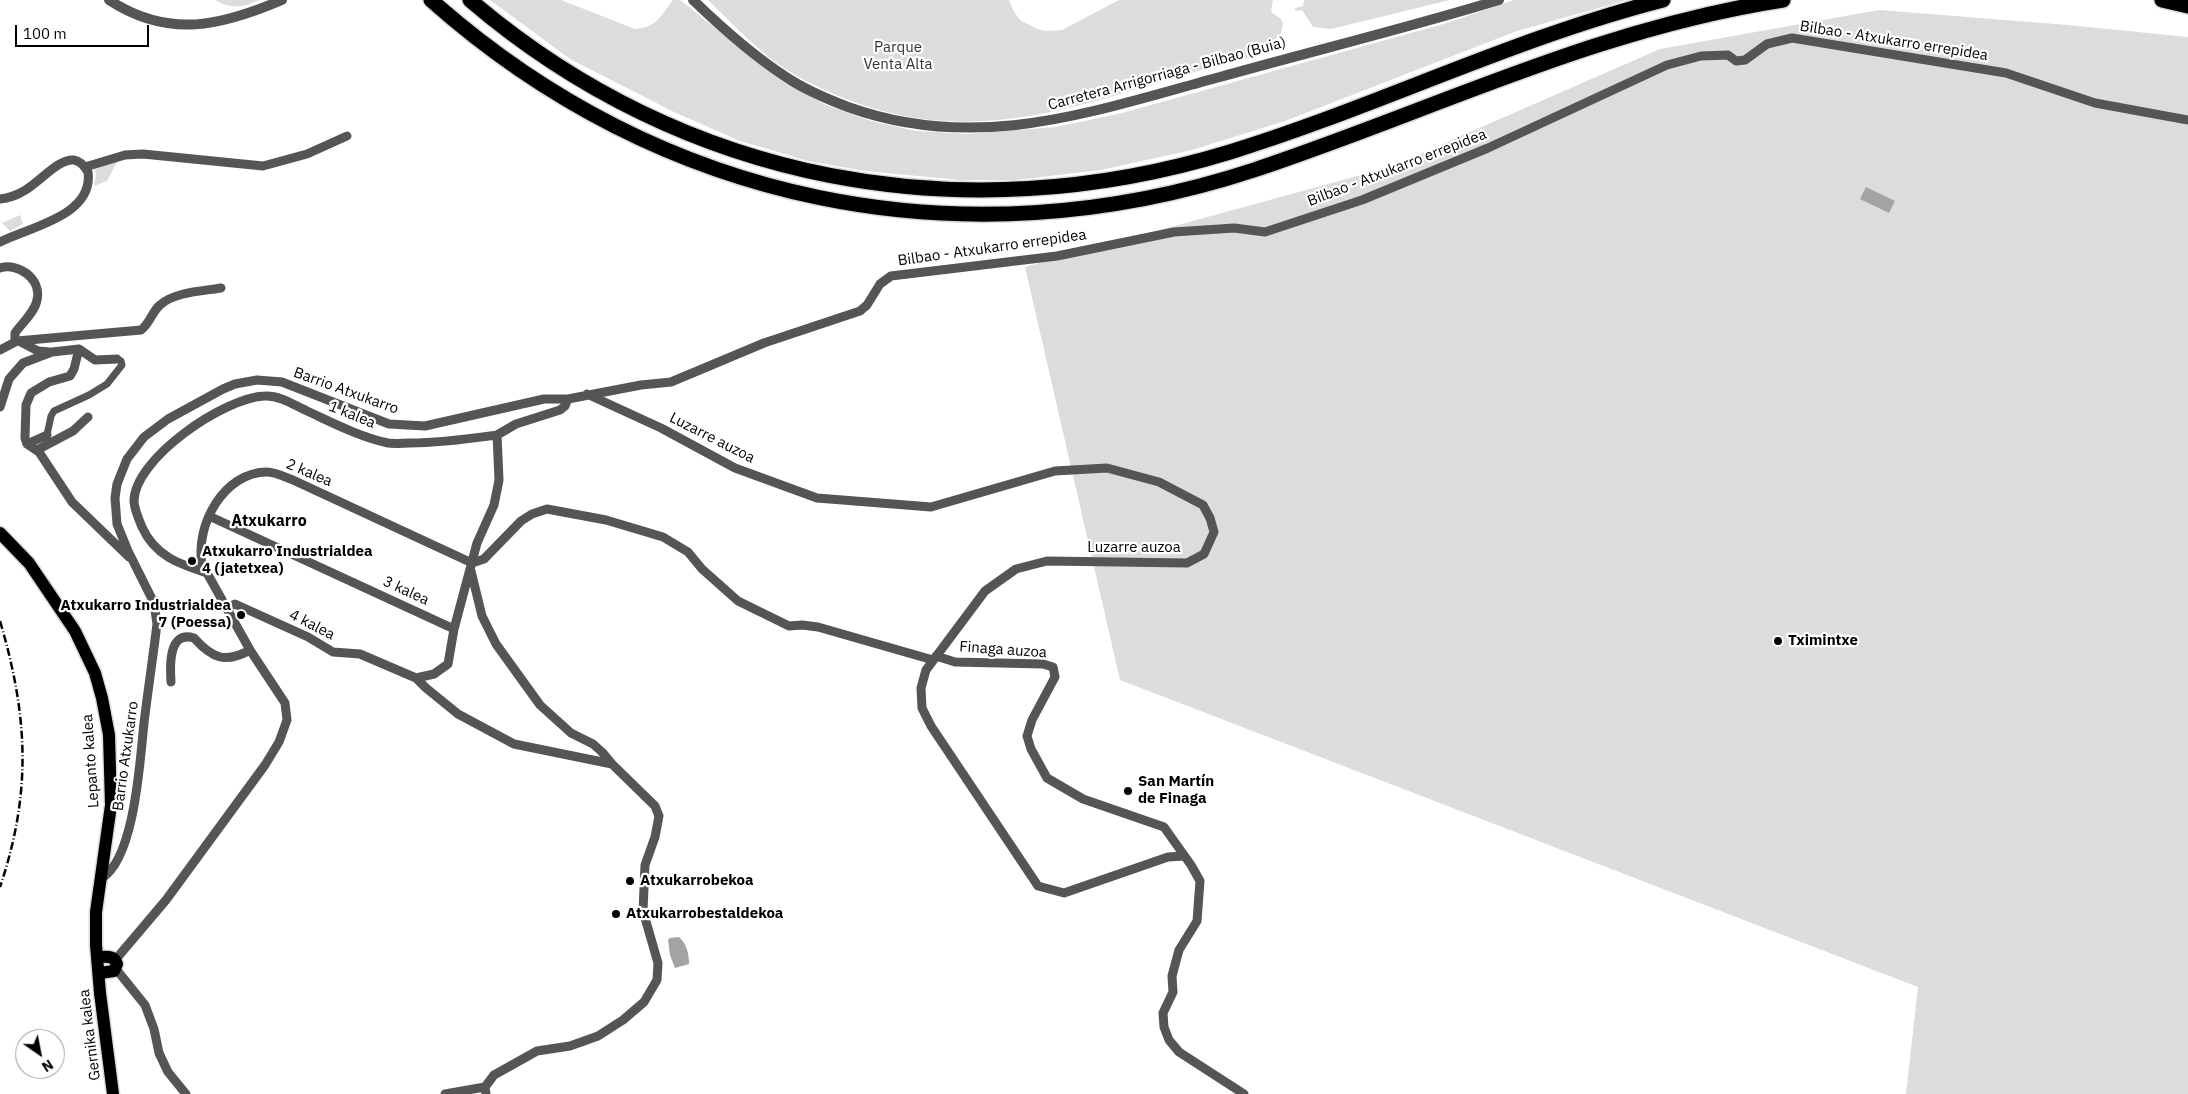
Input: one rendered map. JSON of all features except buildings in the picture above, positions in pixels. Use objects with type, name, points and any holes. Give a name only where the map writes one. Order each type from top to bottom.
[{"type":"highway","points":[[430,0],[491,51],[552,92],[607,123],[690,160],[743,178],[834,202],[908,212],[979,215],[1024,214],[1098,207],[1157,196],[1214,182],[1312,149],[1520,70],[1603,42],[1713,13],[1783,0]]},
{"type":"highway","points":[[470,0],[506,30],[560,69],[621,103],[689,134],[754,157],[838,178],[910,188],[980,191],[1023,190],[1095,183],[1207,159],[1303,127],[1556,32],[1663,0]]},
{"type":"highway","points":[[2162,0],[2188,6]]},
{"type":"main road","name":"Lepanto kalea","points":[[0,533],[29,563],[50,591],[75,631],[95,673],[107,727],[111,784],[111,805],[96,912],[98,957]]},
{"type":"main road","points":[[98,957],[111,957],[116,964],[112,972],[100,973]]},
{"type":"main road","name":"Gernika kalea","points":[[98,957],[100,993],[113,1094]]},
{"type":"street","points":[[109,0],[119,7],[154,20],[194,25],[238,18],[282,0]]},
{"type":"street","name":"Carretera Arrigorriaga - Bilbao (Buia)","points":[[693,0],[750,51],[787,78],[828,99],[870,115],[909,123],[954,128],[982,128],[1012,127],[1088,113],[1418,25],[1499,0]]},
{"type":"street","name":"Bilbao - Atxukarro errepidea","points":[[568,399],[641,385],[671,382],[764,343],[860,311],[868,305],[880,284],[891,276],[1058,256],[1174,232],[1234,228],[1265,232],[1362,200],[1470,155],[1667,65],[1701,56],[1728,55],[1736,61],[1745,60],[1767,44],[1792,38],[2006,73],[2094,103],[2188,120]]},
{"type":"street","points":[[84,166],[125,155],[143,154],[263,166],[307,154],[346,136]]},
{"type":"street","points":[[0,199],[9,198],[23,192],[62,162],[78,161],[88,172],[88,189],[74,206],[51,222],[0,242]]},
{"type":"street","points":[[0,268],[8,266],[18,268],[26,273],[37,289],[37,301],[30,314],[15,332],[14,336],[17,341],[38,351],[52,352],[79,349],[95,360],[117,359],[121,361],[122,365],[107,384],[54,411],[47,435],[27,444]]},
{"type":"street","points":[[0,350],[17,341],[141,330],[147,325],[159,306],[168,300],[221,288]]},
{"type":"street","points":[[79,349],[74,369],[70,376],[49,382],[31,393],[26,404],[25,438],[27,444],[37,450],[72,502],[135,564]]},
{"type":"street","points":[[0,407],[9,379],[16,369],[23,363],[52,352]]},
{"type":"street","name":"Barrio Atxukarro","points":[[102,878],[111,870],[124,841],[135,804],[155,644],[157,612],[121,536],[116,512],[117,484],[127,459],[144,437],[182,411],[235,384],[257,380],[282,382],[368,417],[390,424],[409,427],[441,424],[544,399],[568,399]]},
{"type":"street","name":"Luzarre auzoa","points":[[587,394],[662,428],[735,468],[817,498],[931,507],[1055,470],[1107,468],[1159,482],[1203,505],[1210,518],[1214,532],[1204,554],[1187,562],[1047,562],[1016,569],[985,591],[926,670],[921,688],[922,708],[931,726],[1038,886],[1064,893],[1081,889],[1133,868],[1168,857],[1184,856]]},
{"type":"street","name":"1 kalea","points":[[207,573],[175,563],[160,553],[147,538],[137,515],[134,502],[138,484],[167,448],[179,436],[232,403],[249,397],[267,395],[286,401],[362,435],[389,443],[443,443],[497,435]]},
{"type":"street","points":[[416,678],[434,674],[448,664],[454,628],[477,543],[494,505],[499,480],[497,435],[516,424],[560,410],[565,406],[568,399]]},
{"type":"street","points":[[37,450],[73,431],[88,417]]},
{"type":"street","name":"2 kalea","points":[[116,964],[265,765],[279,742],[287,720],[285,703],[250,650],[202,564],[200,552],[209,516],[227,489],[244,476],[268,472],[293,480],[471,566]]},
{"type":"street","points":[[471,566],[484,559],[521,520],[532,514],[547,509],[606,520],[663,537],[688,552],[702,569],[738,601],[788,626],[818,627],[935,658]]},
{"type":"street","name":"3 kalea","points":[[209,516],[454,628]]},
{"type":"street","points":[[445,1094],[485,1091],[494,1075],[537,1051],[570,1046],[598,1036],[615,1026],[644,1002],[657,980],[658,963],[643,910],[644,865],[655,837],[659,816],[655,806],[593,744],[571,733],[557,722],[528,690],[496,644],[482,616],[471,566]]},
{"type":"street","name":"4 kalea","points":[[226,608],[235,604],[308,637],[333,652],[360,654],[416,678]]},
{"type":"street","points":[[170,682],[172,650],[175,644],[184,638],[194,638],[208,652],[216,656],[234,658],[250,650]]},
{"type":"street","name":"Finaga auzoa","points":[[935,658],[955,662],[1043,664],[1053,668],[1055,677],[1032,720],[1027,736],[1031,749],[1047,778],[1083,799],[1164,827],[1184,856],[1200,882],[1197,921],[1179,950],[1172,976],[1173,992],[1163,1013],[1164,1027],[1169,1040],[1179,1052],[1244,1094]]},
{"type":"street","points":[[416,678],[458,714],[514,744],[612,764]]},
{"type":"street","points":[[116,964],[145,1005],[154,1029],[159,1053],[168,1072],[186,1094]]},
{"type":"green space","points":[[215,0],[260,0],[232,6]]},
{"type":"green space","points":[[490,0],[561,0],[635,29],[653,24],[673,0],[680,0],[786,84],[826,105],[871,121],[916,131],[967,134],[1056,127],[1122,113],[1447,23],[1514,0],[1627,0],[1517,31],[1285,121],[1192,150],[1101,170],[1015,180],[960,180],[865,171],[808,161],[740,141],[674,112],[570,59]]},
{"type":"green space","name":"Parque Venta Alta","points":[[708,0],[1009,0],[1020,20],[1037,29],[1047,31],[1062,30],[1119,0],[1273,0],[1271,12],[1280,18],[1283,23],[1277,41],[1271,47],[1239,61],[1105,98],[1019,118],[976,121],[932,120],[888,112],[841,97],[805,80],[779,65],[763,52]]},
{"type":"green space","points":[[1304,0],[1450,0],[1331,29],[1313,27],[1302,10],[1295,11],[1295,8],[1303,6]]},
{"type":"green space","points":[[1879,10],[2068,25],[2188,37],[2188,1094],[1906,1094],[1918,987],[1120,680],[1025,267],[1390,167],[1660,49]]},
{"type":"green space","points":[[118,160],[107,181],[94,186],[96,174],[93,166]]},
{"type":"green space","points":[[20,215],[23,224],[10,231],[2,223]]},
{"type":"shaded area","points":[[1866,187],[1895,201],[1889,213],[1860,199]]},
{"type":"shaded area","points":[[679,937],[687,949],[689,964],[675,968],[670,955],[668,940]]},
{"type":"railway","points":[[0,621],[16,689],[21,722],[22,754],[17,819],[0,887]]},
{"type":"place","name":"Atxukarro Industrialdea 4 (jatetxea)","points":[[192,561]]},
{"type":"place","name":"Atxukarro Industrialdea 7 (Poessa)","points":[[241,615]]},
{"type":"place","name":"Tximintxe","points":[[1778,641]]},
{"type":"place","name":"San Martín de Finaga","points":[[1128,791]]},
{"type":"place","name":"Atxukarrobekoa","points":[[630,881]]},
{"type":"place","name":"Atxukarrobestaldekoa","points":[[616,914]]},
{"type":"district","name":"Atxukarro","points":[[269,521]]}]
